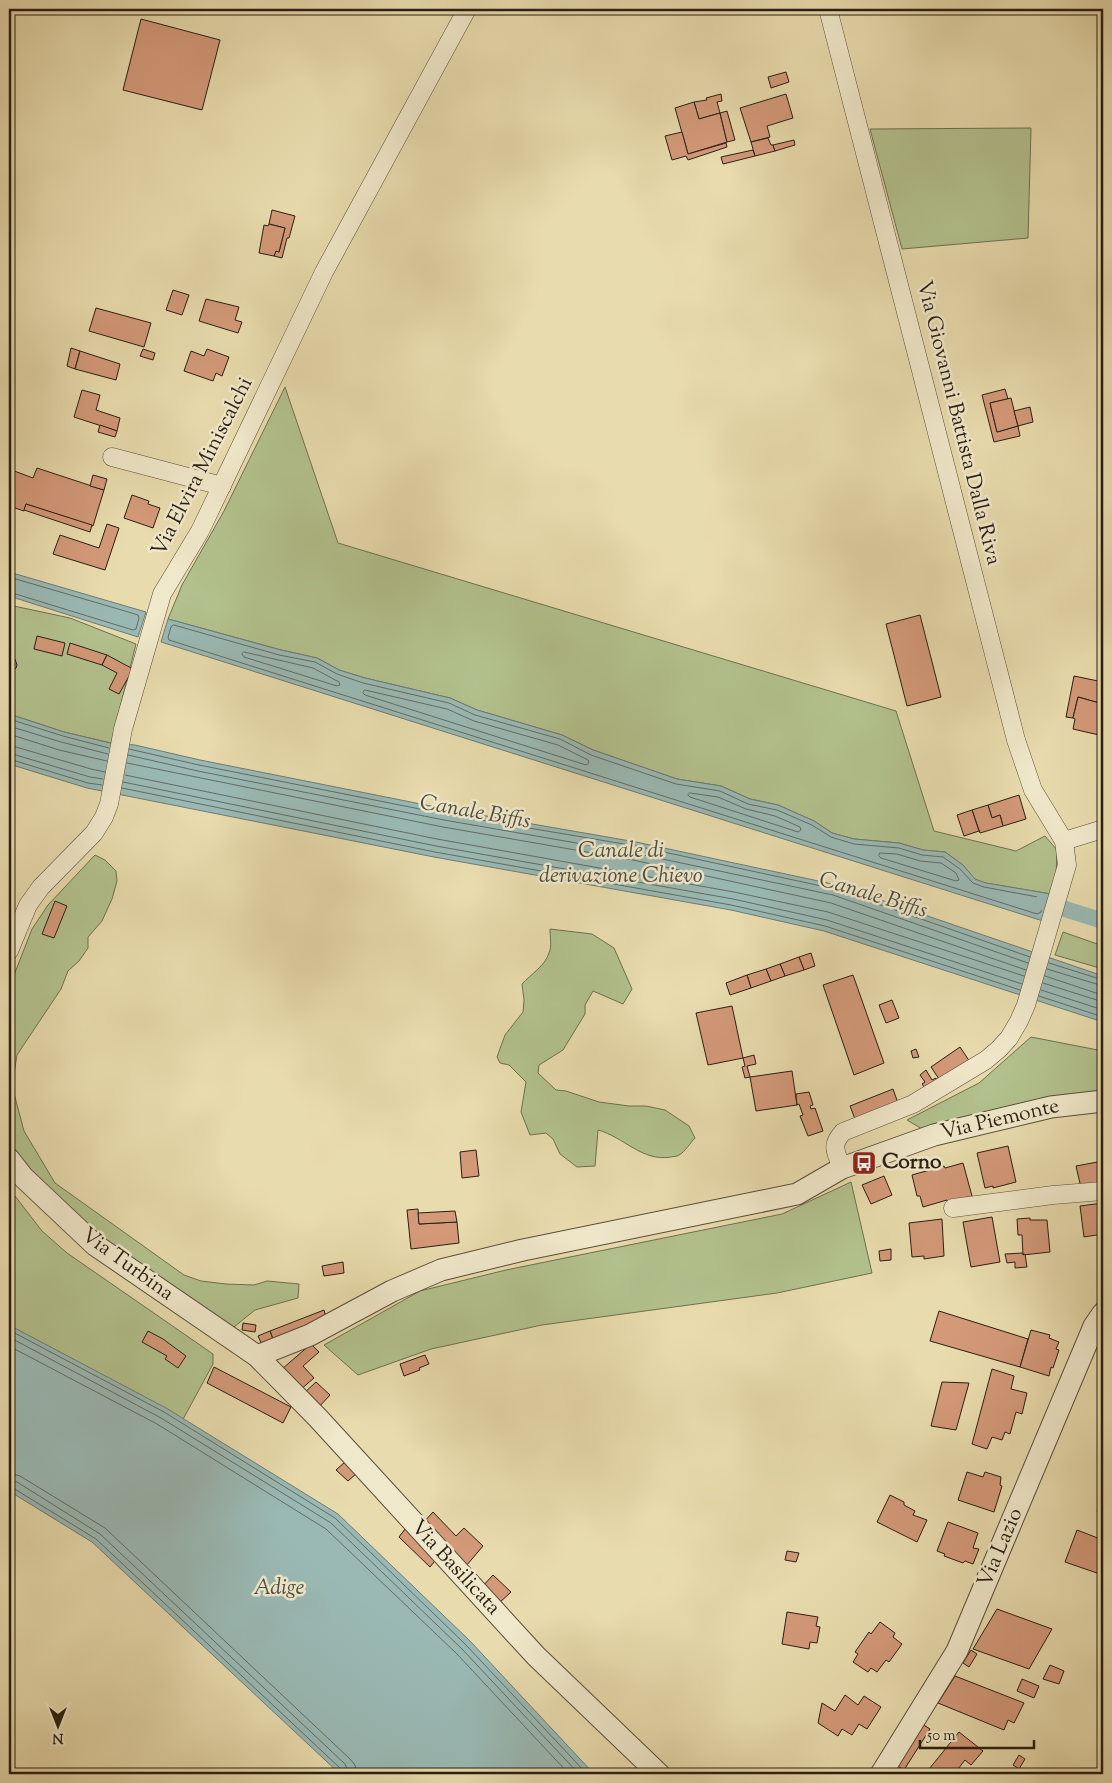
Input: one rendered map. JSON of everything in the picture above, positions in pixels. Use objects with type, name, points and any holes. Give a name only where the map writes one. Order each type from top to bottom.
[{"type":"street","name":"Via Elvira Miniscalchi","points":[[9,951],[28,904],[41,887],[94,833],[104,817],[109,804],[123,729],[162,594],[200,531],[324,272],[468,9]]},
{"type":"street","name":"Via Giovanni Battista Dalla Riva","points":[[828,9],[1016,740],[1033,790],[1064,840],[1067,865],[1026,1005],[1009,1038],[986,1060],[912,1104],[843,1132],[836,1140],[834,1149],[842,1168]]},
{"type":"street","points":[[112,457],[222,486]]},
{"type":"street","points":[[1064,840],[1103,830]]},
{"type":"street","name":"Via Piemonte","points":[[257,1356],[310,1335],[392,1291],[441,1270],[523,1250],[797,1194],[842,1168],[934,1135],[1051,1107],[1103,1101]]},
{"type":"street","name":"Via Turbina","points":[[9,1159],[23,1177],[94,1245],[257,1356]]},
{"type":"street","points":[[953,1208],[1053,1195],[1103,1191]]},
{"type":"street","name":"Via Lazio","points":[[881,1774],[957,1651],[1094,1326],[1103,1313]]},
{"type":"street","name":"Via Basilicata","points":[[257,1356],[318,1418],[536,1656],[659,1774]]},
{"type":"green space","points":[[1031,128],[1028,238],[902,249],[870,129]]},
{"type":"green space","points":[[285,387],[338,543],[896,711],[934,831],[1016,851],[1045,836],[1057,850],[1056,876],[1051,894],[985,883],[974,879],[963,865],[945,852],[923,850],[899,843],[854,839],[832,833],[814,821],[778,805],[750,799],[721,786],[677,779],[593,750],[562,735],[477,710],[450,698],[365,678],[339,670],[317,658],[168,619],[182,585],[224,511]]},
{"type":"green space","points":[[9,605],[70,618],[136,644],[111,743],[64,732],[9,714]]},
{"type":"green space","points":[[95,855],[105,860],[116,871],[117,881],[112,899],[102,921],[88,937],[88,948],[79,961],[68,971],[61,989],[17,1055],[12,1086],[24,1131],[55,1183],[184,1275],[201,1281],[226,1284],[254,1285],[267,1281],[299,1284],[298,1298],[255,1310],[229,1331],[63,1213],[9,1143],[9,988],[32,929],[48,905]]},
{"type":"green space","points":[[550,929],[592,934],[614,948],[632,989],[623,1004],[593,991],[585,1005],[585,1014],[563,1050],[539,1065],[538,1073],[556,1090],[566,1091],[599,1102],[646,1106],[665,1110],[689,1126],[695,1138],[678,1156],[661,1158],[651,1156],[598,1130],[595,1166],[577,1167],[560,1154],[553,1139],[546,1133],[530,1135],[521,1112],[526,1082],[509,1065],[500,1063],[497,1057],[505,1035],[523,1012],[522,984],[541,966],[550,951]]},
{"type":"green space","points":[[1063,932],[1103,946],[1103,969],[1055,955]]},
{"type":"green space","points":[[1031,1037],[1103,1051],[1103,1095],[927,1132],[907,1120],[979,1083]]},
{"type":"green space","points":[[851,1182],[872,1273],[777,1293],[542,1325],[431,1349],[358,1375],[324,1345],[420,1291],[506,1270],[782,1214]]},
{"type":"green space","points":[[15,1196],[42,1231],[67,1253],[213,1354],[213,1364],[181,1423],[9,1342],[9,1201]]},
{"type":"water","points":[[9,572],[146,612],[138,637],[9,596]]},
{"type":"water","points":[[168,619],[317,658],[339,670],[365,678],[450,698],[477,710],[562,735],[593,750],[677,779],[721,786],[750,799],[778,805],[814,821],[832,833],[854,839],[899,843],[923,850],[945,852],[963,865],[975,879],[986,883],[1051,894],[1043,921],[161,642]]},
{"type":"water","name":"Canale di derivazione Chievo","points":[[9,714],[64,732],[110,743],[135,745],[200,760],[446,809],[636,842],[837,885],[1103,976],[1103,1022],[824,931],[731,910],[434,857],[87,788],[9,764]]},
{"type":"water","name":"Adige","points":[[9,1325],[166,1408],[338,1514],[470,1641],[594,1774],[340,1774],[92,1542],[9,1491]]},
{"type":"building","points":[[141,19],[220,40],[202,110],[123,90]]},
{"type":"building","points":[[786,72],[789,82],[771,88],[768,77]]},
{"type":"building","points":[[721,94],[722,101],[717,102],[720,113],[699,119],[694,102],[707,100],[706,98]]},
{"type":"building","points":[[786,94],[793,118],[767,126],[770,137],[751,142],[740,108]]},
{"type":"building","points":[[694,102],[699,119],[720,113],[727,142],[688,154],[675,108]]},
{"type":"building","points":[[727,111],[735,140],[727,142],[720,113]]},
{"type":"building","points":[[682,132],[688,154],[726,143],[727,147],[688,160],[686,156],[672,160],[665,136]]},
{"type":"building","points":[[768,138],[775,151],[755,156],[751,142]]},
{"type":"building","points":[[794,140],[795,145],[775,151],[773,145]]},
{"type":"building","points":[[753,150],[755,156],[723,164],[721,157]]},
{"type":"building","points":[[272,210],[295,216],[282,258],[274,256],[276,251],[279,252],[285,228],[269,224]]},
{"type":"building","points":[[269,224],[285,228],[279,252],[276,251],[274,256],[259,253],[264,225],[268,226]]},
{"type":"building","points":[[173,290],[189,295],[182,315],[166,310]]},
{"type":"building","points":[[206,299],[239,307],[235,320],[242,322],[238,333],[199,321]]},
{"type":"building","points":[[96,308],[151,323],[144,347],[89,331]]},
{"type":"building","points":[[71,348],[80,351],[75,369],[67,366]]},
{"type":"building","points":[[143,349],[155,353],[153,360],[140,356]]},
{"type":"building","points":[[207,349],[229,357],[222,376],[216,373],[213,381],[184,371],[191,351],[204,356]]},
{"type":"building","points":[[80,351],[120,364],[116,380],[75,369]]},
{"type":"building","points":[[1005,389],[1008,399],[990,403],[997,432],[1018,426],[1020,436],[994,442],[982,395]]},
{"type":"building","points":[[82,390],[100,395],[96,410],[120,418],[117,431],[74,417]]},
{"type":"building","points":[[1011,398],[1018,426],[997,432],[990,403]]},
{"type":"building","points":[[1030,407],[1033,422],[1018,426],[1014,411]]},
{"type":"building","points":[[100,425],[117,431],[115,437],[98,432]]},
{"type":"building","points":[[37,468],[104,490],[93,526],[26,504],[24,511],[9,506],[9,469],[33,478]]},
{"type":"building","points":[[93,475],[107,479],[104,490],[90,486]]},
{"type":"building","points":[[132,495],[149,501],[148,504],[160,508],[153,528],[124,518]]},
{"type":"building","points":[[26,504],[92,525],[90,532],[24,510]]},
{"type":"building","points":[[107,524],[119,528],[105,570],[53,554],[60,535],[99,548]]},
{"type":"building","points":[[920,615],[941,697],[907,706],[886,624]]},
{"type":"building","points":[[37,636],[65,643],[62,656],[34,649]]},
{"type":"building","points":[[70,643],[107,655],[102,665],[67,654]]},
{"type":"building","points":[[107,655],[133,669],[119,694],[109,689],[117,673],[102,665]]},
{"type":"building","points":[[9,657],[15,659],[17,665],[11,672],[9,672]]},
{"type":"building","points":[[1074,676],[1103,682],[1103,704],[1078,697],[1073,718],[1066,717]]},
{"type":"building","points":[[1078,697],[1103,704],[1099,735],[1073,729],[1075,719],[1073,718]]},
{"type":"building","points":[[1019,795],[1026,819],[1003,826],[1000,815],[992,818],[988,805]]},
{"type":"building","points":[[988,805],[992,818],[1000,815],[1003,826],[980,833],[972,810]]},
{"type":"building","points":[[972,810],[979,831],[964,836],[957,815]]},
{"type":"building","points":[[1103,841],[1103,863],[1098,842]]},
{"type":"building","points":[[55,901],[67,906],[54,938],[42,934]]},
{"type":"building","points":[[811,953],[815,966],[804,970],[799,957]]},
{"type":"building","points":[[799,957],[804,970],[785,976],[780,964]]},
{"type":"building","points":[[780,964],[785,976],[771,981],[766,969]]},
{"type":"building","points":[[766,969],[771,981],[751,988],[747,975]]},
{"type":"building","points":[[747,975],[751,988],[730,995],[726,983]]},
{"type":"building","points":[[853,975],[884,1063],[854,1075],[823,985]]},
{"type":"building","points":[[892,1000],[899,1018],[886,1023],[879,1005]]},
{"type":"building","points":[[732,1006],[743,1058],[708,1065],[696,1013]]},
{"type":"building","points":[[960,1047],[970,1062],[941,1082],[931,1067]]},
{"type":"building","points":[[916,1049],[919,1057],[913,1058],[911,1051]]},
{"type":"building","points":[[754,1055],[756,1064],[747,1066],[750,1077],[745,1078],[742,1067],[745,1066],[743,1058]]},
{"type":"building","points":[[926,1070],[932,1080],[936,1078],[939,1084],[928,1092],[922,1084],[925,1082],[920,1075]]},
{"type":"building","points":[[792,1071],[797,1105],[756,1111],[750,1077]]},
{"type":"building","points":[[893,1089],[898,1103],[855,1119],[850,1106]]},
{"type":"building","points":[[809,1092],[813,1105],[810,1106],[811,1109],[815,1108],[823,1131],[808,1136],[800,1116],[803,1115],[799,1104],[797,1105],[796,1094]]},
{"type":"building","points":[[1008,1146],[1016,1182],[993,1188],[993,1186],[985,1188],[977,1153]]},
{"type":"building","points":[[476,1150],[479,1176],[462,1178],[460,1152]]},
{"type":"building","points":[[1103,1161],[1103,1186],[1082,1192],[1076,1166]]},
{"type":"building","points":[[963,1163],[972,1196],[948,1203],[947,1200],[923,1207],[920,1196],[917,1196],[912,1175]]},
{"type":"building","points":[[884,1176],[892,1195],[871,1204],[862,1185]]},
{"type":"building","points":[[1103,1203],[1103,1234],[1084,1237],[1080,1206]]},
{"type":"building","points":[[418,1209],[419,1224],[457,1222],[459,1243],[411,1249],[407,1210]]},
{"type":"building","points":[[455,1211],[457,1222],[419,1224],[418,1213]]},
{"type":"building","points":[[992,1217],[1000,1262],[971,1267],[963,1222]]},
{"type":"building","points":[[1030,1218],[1030,1220],[1047,1220],[1050,1252],[1023,1255],[1022,1235],[1018,1235],[1017,1219]]},
{"type":"building","points":[[942,1219],[944,1256],[924,1259],[924,1256],[912,1257],[909,1223]]},
{"type":"building","points":[[891,1249],[891,1260],[880,1261],[879,1251]]},
{"type":"building","points":[[1023,1253],[1023,1255],[1025,1254],[1027,1267],[1015,1268],[1015,1262],[1007,1263],[1005,1254]]},
{"type":"building","points":[[343,1262],[344,1273],[324,1276],[322,1266]]},
{"type":"building","points":[[324,1310],[328,1323],[275,1345],[270,1331]]},
{"type":"building","points":[[939,1311],[1028,1339],[1020,1367],[930,1341]]},
{"type":"building","points":[[243,1323],[256,1325],[255,1332],[242,1330]]},
{"type":"building","points":[[1031,1330],[1050,1335],[1049,1338],[1059,1342],[1056,1349],[1059,1350],[1049,1376],[1020,1367]]},
{"type":"building","points":[[148,1331],[163,1339],[186,1356],[178,1368],[165,1359],[167,1356],[142,1342]]},
{"type":"building","points":[[270,1331],[275,1345],[263,1347],[258,1336]]},
{"type":"building","points":[[311,1344],[319,1352],[303,1366],[314,1378],[300,1390],[282,1369]]},
{"type":"building","points":[[425,1355],[429,1364],[419,1368],[420,1370],[404,1376],[400,1364]]},
{"type":"building","points":[[214,1367],[291,1407],[283,1423],[207,1383]]},
{"type":"building","points":[[992,1369],[1014,1376],[1011,1389],[1027,1393],[1022,1414],[1016,1412],[1010,1434],[1005,1432],[1002,1440],[992,1437],[987,1449],[972,1444]]},
{"type":"building","points":[[316,1382],[330,1395],[318,1408],[303,1394]]},
{"type":"building","points":[[942,1382],[969,1383],[956,1430],[931,1426]]},
{"type":"building","points":[[346,1461],[357,1473],[348,1481],[336,1470]]},
{"type":"building","points":[[967,1472],[983,1477],[985,1472],[1001,1477],[1000,1485],[1002,1486],[994,1512],[958,1500]]},
{"type":"building","points":[[890,1495],[904,1502],[904,1505],[915,1511],[913,1515],[927,1520],[917,1542],[877,1522]]},
{"type":"building","points":[[1103,1495],[1103,1513],[1097,1511]]},
{"type":"building","points":[[433,1512],[456,1536],[464,1528],[483,1546],[466,1566],[422,1524]]},
{"type":"building","points":[[948,1522],[978,1533],[973,1548],[979,1549],[973,1564],[965,1561],[963,1563],[944,1556],[945,1554],[937,1551]]},
{"type":"building","points":[[408,1525],[439,1556],[430,1567],[399,1537]]},
{"type":"building","points":[[1077,1530],[1103,1540],[1103,1555],[1097,1573],[1065,1562]]},
{"type":"building","points":[[787,1551],[799,1553],[796,1562],[785,1560]]},
{"type":"building","points":[[493,1575],[511,1592],[498,1604],[481,1588]]},
{"type":"building","points":[[997,1609],[1052,1629],[1029,1669],[973,1649]]},
{"type":"building","points":[[787,1612],[818,1617],[816,1626],[820,1627],[817,1643],[810,1642],[809,1649],[782,1644]]},
{"type":"building","points":[[880,1622],[895,1633],[893,1637],[902,1644],[889,1662],[886,1660],[877,1672],[871,1668],[868,1672],[853,1662],[858,1654],[855,1652],[869,1632],[871,1634]]},
{"type":"building","points":[[971,1650],[977,1654],[969,1667],[963,1663]]},
{"type":"building","points":[[1050,1665],[1064,1671],[1059,1684],[1043,1679]]},
{"type":"building","points":[[955,1676],[1024,1703],[1014,1723],[1008,1720],[1004,1730],[938,1703]]},
{"type":"building","points":[[1022,1679],[1039,1686],[1034,1698],[1017,1691]]},
{"type":"building","points":[[845,1695],[858,1705],[864,1696],[881,1707],[867,1729],[859,1724],[852,1735],[842,1729],[838,1736],[818,1723],[822,1703],[835,1711]]},
{"type":"building","points":[[919,1722],[930,1729],[904,1770],[893,1763]]},
{"type":"building","points":[[959,1732],[983,1751],[971,1765],[965,1760],[958,1769],[964,1774],[925,1774]]},
{"type":"building","points":[[1019,1755],[1025,1759],[1019,1769],[1013,1765]]},
{"type":"waterway","points":[[1043,902],[1103,921]]},
{"type":"place","name":"Corno","points":[[864,1163]]},
{"type":"water label","name":"Canale Biffis","points":[[475,813]]},
{"type":"water label","name":"Canale Biffis","points":[[873,896]]}]
